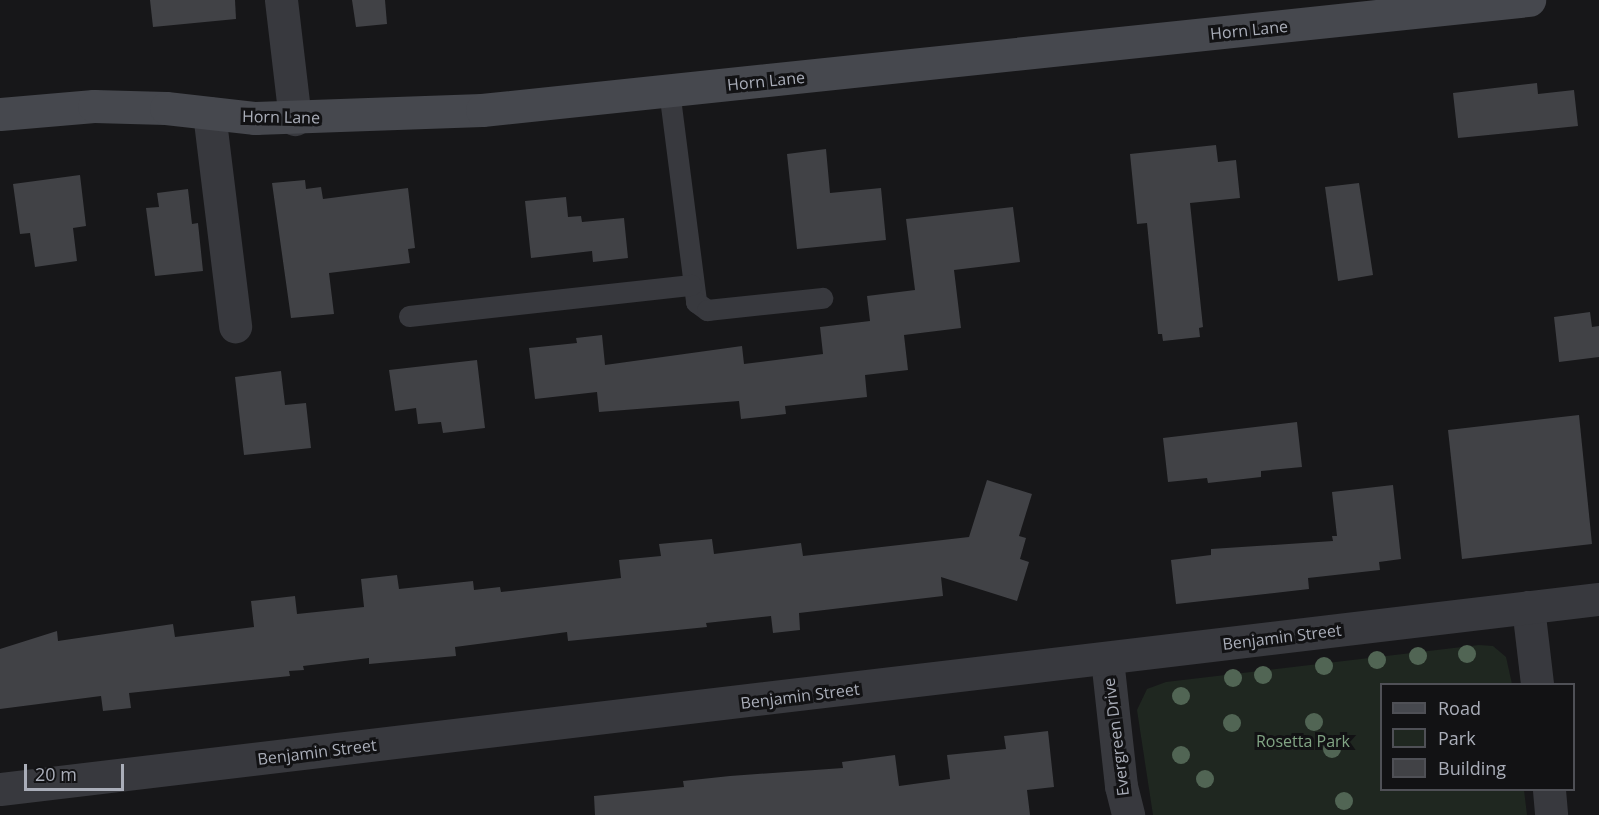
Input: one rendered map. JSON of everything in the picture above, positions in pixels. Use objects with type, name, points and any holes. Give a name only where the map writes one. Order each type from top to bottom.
[{"type":"street","points":[[281,0],[295,118]]},
{"type":"street","name":"Horn Lane","points":[[0,114],[94,106],[295,118],[482,110],[1529,0]]},
{"type":"street","points":[[209,113],[235,326]]},
{"type":"street","name":"Benjamin Street","points":[[0,789],[1599,599]]},
{"type":"street","points":[[1528,607],[1537,683]]},
{"type":"street","name":"Evergreen Drive","points":[[1107,659],[1121,786],[1128,815]]},
{"type":"street","points":[[1549,791],[1551,815]]},
{"type":"lane","points":[[669,90],[691,285],[696,302],[707,310],[822,298]]},
{"type":"lane","points":[[409,316],[691,285]]},
{"type":"green space","name":"Rosetta Park","points":[[1479,645],[1493,646],[1506,657],[1512,683],[1380,683],[1380,791],[1524,791],[1527,815],[1153,815],[1137,710],[1147,689],[1166,682]]},
{"type":"building","points":[[150,0],[235,0],[236,19],[153,27]]},
{"type":"building","points":[[352,0],[385,0],[387,24],[356,27]]},
{"type":"building","points":[[1537,83],[1538,94],[1574,90],[1578,126],[1458,138],[1453,93]]},
{"type":"building","points":[[1216,145],[1218,162],[1236,160],[1240,198],[1190,203],[1203,327],[1199,328],[1200,337],[1163,341],[1162,334],[1158,334],[1147,223],[1137,224],[1130,154]]},
{"type":"building","points":[[826,149],[830,193],[881,188],[886,240],[797,249],[787,154]]},
{"type":"building","points":[[80,175],[86,226],[73,228],[77,261],[35,267],[30,233],[20,234],[13,184]]},
{"type":"building","points":[[305,180],[306,189],[321,187],[323,199],[408,188],[415,248],[408,249],[410,263],[329,273],[334,314],[291,318],[272,183]]},
{"type":"building","points":[[1359,183],[1373,275],[1338,281],[1325,187]]},
{"type":"building","points":[[188,189],[192,224],[198,223],[203,271],[155,276],[146,208],[159,207],[157,193]]},
{"type":"building","points":[[566,197],[568,217],[581,216],[582,222],[624,218],[628,258],[593,262],[592,251],[531,258],[525,201]]},
{"type":"building","points":[[1013,207],[1020,262],[954,270],[961,328],[904,335],[908,370],[865,375],[867,397],[785,406],[786,414],[741,419],[739,401],[599,412],[597,392],[535,399],[529,348],[577,343],[576,338],[602,335],[605,365],[742,346],[744,364],[823,354],[820,327],[870,321],[867,296],[915,290],[906,219]]},
{"type":"building","points":[[1590,312],[1592,327],[1599,326],[1599,357],[1559,362],[1554,317]]},
{"type":"building","points":[[477,360],[485,428],[443,433],[441,422],[418,424],[416,408],[395,411],[389,370]]},
{"type":"building","points":[[281,371],[285,405],[306,403],[311,448],[244,455],[235,377]]},
{"type":"building","points":[[1579,415],[1592,544],[1462,559],[1448,430]]},
{"type":"building","points":[[1297,422],[1302,467],[1261,471],[1261,477],[1208,483],[1207,478],[1168,482],[1163,438]]},
{"type":"building","points":[[987,480],[1032,494],[1019,536],[1026,538],[1020,559],[1029,562],[1017,601],[941,577],[943,596],[799,613],[800,630],[773,633],[771,616],[706,623],[707,627],[568,641],[567,632],[455,647],[456,656],[369,664],[369,658],[303,666],[304,670],[289,671],[290,676],[129,693],[131,708],[103,711],[101,696],[0,709],[0,649],[57,631],[58,641],[173,624],[175,637],[254,627],[251,601],[295,596],[297,614],[364,607],[361,579],[397,575],[399,589],[473,581],[474,590],[500,587],[501,592],[621,578],[619,560],[661,556],[659,544],[712,539],[714,554],[801,543],[803,556],[969,537]]},
{"type":"building","points":[[1393,485],[1401,559],[1379,562],[1380,570],[1308,578],[1309,589],[1176,604],[1171,560],[1211,555],[1211,549],[1333,541],[1332,536],[1337,536],[1332,492]]},
{"type":"building","points":[[1048,731],[1054,787],[1027,790],[1030,815],[595,815],[594,796],[684,787],[683,781],[843,768],[842,762],[895,755],[899,786],[950,779],[947,755],[1006,749],[1004,736]]}]
